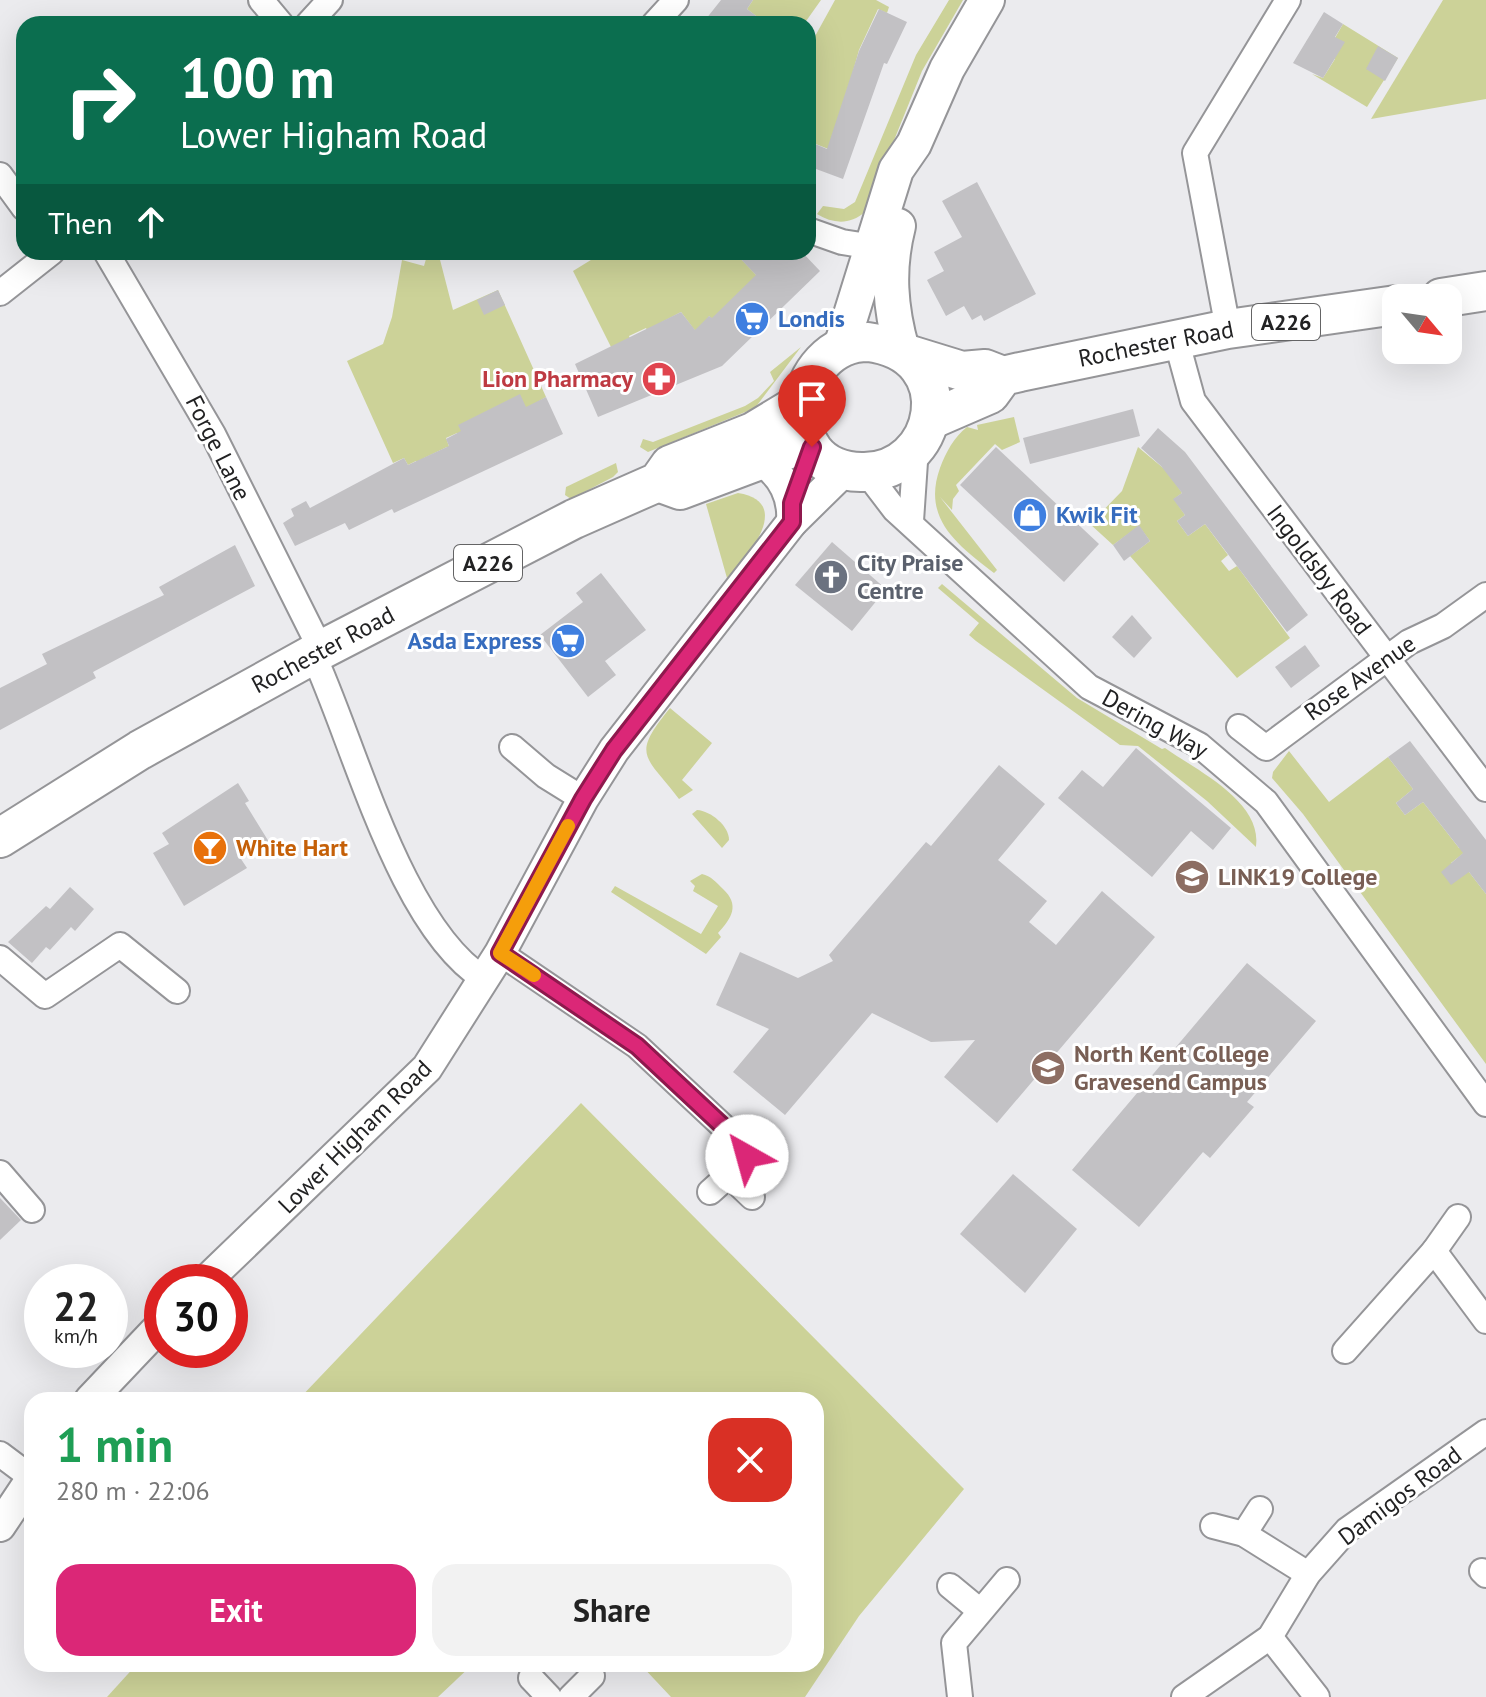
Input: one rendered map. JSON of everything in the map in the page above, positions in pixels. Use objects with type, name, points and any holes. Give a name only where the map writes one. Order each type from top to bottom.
[{"type":"main road","points":[[840,350],[882,248],[896,170],[914,144],[947,69],[987,0]]},
{"type":"main road","points":[[882,248],[891,300],[906,353],[921,368],[930,390],[923,434]]},
{"type":"main road","points":[[1462,295],[1486,291]]},
{"type":"main road","name":"Rochester Road","points":[[923,434],[990,394],[1003,376],[1228,329],[1382,307]]},
{"type":"main road","points":[[855,471],[810,445],[800,420],[801,403],[818,370],[840,350],[858,342],[962,371],[985,369],[1003,376]]},
{"type":"main road","name":"Rochester Road","points":[[0,838],[140,750],[317,652],[574,519],[658,482],[670,465],[753,432],[801,403]]},
{"type":"main road","name":"A226","points":[[855,471],[895,464],[923,434]]},
{"type":"main road","name":"Rochester Road","points":[[658,482],[680,490],[760,459],[810,445]]},
{"type":"street","points":[[261,0],[274,16]]},
{"type":"street","points":[[315,16],[330,0]]},
{"type":"street","points":[[661,16],[676,0]]},
{"type":"street","points":[[1228,329],[1195,153],[1288,0]]},
{"type":"street","points":[[0,175],[16,197]]},
{"type":"street","points":[[816,233],[842,242],[882,248]]},
{"type":"street","points":[[0,293],[42,260]]},
{"type":"street","name":"Forge Lane","points":[[111,260],[213,434],[317,652],[416,901],[444,943],[484,979]]},
{"type":"street","name":"Ingoldsby Road","points":[[1176,339],[1193,401],[1486,789]]},
{"type":"street","points":[[911,521],[923,434]]},
{"type":"street","name":"Lower Higham Road","points":[[792,512],[810,445]]},
{"type":"street","points":[[760,459],[781,479],[792,512]]},
{"type":"street","name":"Lower Higham Road","points":[[224,1264],[408,1090],[434,1058],[500,953],[583,799],[627,732],[792,512],[855,471]]},
{"type":"street","name":"Dering Way","points":[[855,471],[1024,631],[1089,687],[1199,745],[1258,794],[1291,833],[1486,1104]]},
{"type":"street","name":"Rose Avenue","points":[[1239,727],[1266,748],[1416,637],[1443,626],[1486,595]]},
{"type":"street","points":[[512,747],[546,776],[583,799]]},
{"type":"street","points":[[0,958],[45,996],[120,945],[177,991]]},
{"type":"street","points":[[500,953],[637,1046],[744,1146],[747,1156],[710,1192]]},
{"type":"street","points":[[0,1173],[32,1210]]},
{"type":"street","points":[[729,1175],[752,1197]]},
{"type":"street","points":[[1345,1351],[1434,1251],[1458,1217]]},
{"type":"street","points":[[1434,1251],[1486,1321]]},
{"type":"street","points":[[98,1392],[144,1343]]},
{"type":"street","name":"Damigos Road","points":[[1184,1697],[1270,1637],[1308,1574],[1347,1530],[1486,1432]]},
{"type":"street","points":[[0,1454],[24,1472]]},
{"type":"street","points":[[0,1526],[24,1490]]},
{"type":"street","points":[[1244,1534],[1260,1509]]},
{"type":"street","points":[[1213,1526],[1244,1534],[1308,1574]]},
{"type":"street","points":[[960,1697],[954,1643],[1007,1580]]},
{"type":"street","points":[[950,1586],[979,1610]]},
{"type":"street","points":[[1270,1637],[1317,1697]]},
{"type":"street","points":[[571,1697],[592,1676]]},
{"type":"street","points":[[531,1678],[549,1697]]},
{"type":"green space","points":[[753,0],[821,0],[810,16],[756,16],[747,9]]},
{"type":"green space","points":[[835,0],[876,0],[889,7],[887,13],[878,9],[859,50],[831,150],[816,144],[816,34]]},
{"type":"green space","points":[[949,0],[963,0],[922,71],[865,212],[841,222],[817,214],[823,206],[844,209],[855,202],[916,55]]},
{"type":"green space","points":[[1443,0],[1486,0],[1486,99],[1371,119]]},
{"type":"green space","points":[[1343,24],[1398,58],[1367,107],[1312,74],[1323,78],[1335,59],[1306,41],[1335,38]]},
{"type":"green space","points":[[402,260],[424,266],[426,260],[440,260],[453,310],[498,290],[546,397],[475,439],[457,433],[446,438],[450,449],[447,447],[424,458],[430,489],[416,461],[408,465],[404,458],[393,463],[347,361],[383,344],[392,317]]},
{"type":"green space","points":[[591,260],[742,260],[759,278],[719,326],[709,316],[702,340],[681,312],[662,322],[657,351],[646,328],[629,336],[642,367],[617,359],[573,271]]},
{"type":"green space","points":[[801,347],[755,408],[648,452],[640,447],[643,439],[653,442],[758,398],[774,381],[770,372]]},
{"type":"green space","points":[[1014,417],[1020,442],[1002,450],[995,444],[956,485],[959,491],[953,499],[952,510],[940,497],[997,570],[994,573],[955,540],[946,528],[939,516],[936,486],[945,456],[962,431],[967,427],[978,430],[977,425]]},
{"type":"green space","points":[[1138,447],[1168,472],[1182,493],[1174,499],[1185,515],[1177,521],[1188,536],[1205,524],[1228,555],[1221,561],[1229,571],[1237,566],[1290,638],[1237,678],[1130,556],[1150,541],[1139,526],[1113,545],[1090,524],[1122,491]]},
{"type":"green space","points":[[616,463],[618,472],[613,477],[571,499],[565,495],[566,487]]},
{"type":"green space","points":[[738,493],[755,498],[763,507],[765,519],[754,545],[727,578],[706,504]]},
{"type":"green space","points":[[942,584],[1077,698],[1165,748],[1224,788],[1249,815],[1255,830],[1256,847],[1207,801],[1138,746],[1120,745],[976,641],[969,635],[979,623],[938,588]]},
{"type":"green space","points":[[670,708],[712,743],[682,780],[693,790],[679,799],[647,755],[650,737]]},
{"type":"green space","points":[[1289,751],[1329,802],[1388,757],[1413,789],[1396,803],[1405,815],[1423,802],[1459,848],[1480,832],[1480,840],[1451,863],[1469,872],[1486,894],[1486,1064],[1303,814],[1272,778]]},
{"type":"green space","points":[[697,810],[713,816],[723,825],[729,840],[722,848],[692,814]]},
{"type":"green space","points":[[702,874],[723,889],[733,906],[730,917],[718,933],[721,937],[706,954],[611,892],[615,886],[701,934],[718,906],[693,891],[695,886],[690,881]]},
{"type":"green space","points":[[581,1103],[964,1489],[859,1616],[824,1668],[824,1392],[306,1392]]},
{"type":"green space","points":[[130,1672],[465,1672],[438,1697],[107,1697]]},
{"type":"green space","points":[[648,1672],[822,1672],[805,1697],[671,1697]]},
{"type":"building","points":[[721,0],[753,0],[747,9],[756,16],[708,16]]},
{"type":"building","points":[[879,9],[907,22],[887,64],[884,63],[843,179],[816,169],[816,144],[827,149],[859,51]]},
{"type":"building","points":[[1324,12],[1343,24],[1335,37],[1345,42],[1323,78],[1293,63]]},
{"type":"building","points":[[1378,46],[1398,58],[1385,81],[1366,69]]},
{"type":"building","points":[[977,182],[1036,294],[984,321],[981,315],[972,320],[964,306],[946,316],[927,280],[944,271],[934,252],[962,237],[942,201]]},
{"type":"building","points":[[742,260],[810,260],[820,271],[722,366],[598,417],[575,364],[681,312],[695,330],[709,316],[712,318],[756,275]]},
{"type":"building","points":[[498,290],[505,305],[484,315],[477,300]]},
{"type":"building","points":[[520,394],[526,407],[546,397],[563,434],[394,513],[392,509],[349,530],[345,523],[295,546],[283,523],[294,516],[291,509],[306,501],[310,508],[404,458],[408,465],[449,446],[446,439],[461,431],[458,425]]},
{"type":"building","points":[[1133,409],[1140,436],[1030,464],[1023,438]]},
{"type":"building","points":[[1158,428],[1185,452],[1308,615],[1287,632],[1205,524],[1188,536],[1177,521],[1185,515],[1173,499],[1182,493],[1161,466],[1141,448]]},
{"type":"building","name":"Kwik Fit","points":[[996,447],[1099,544],[1064,582],[960,485]]},
{"type":"building","points":[[1139,525],[1150,541],[1124,561],[1113,545]]},
{"type":"building","points":[[832,542],[886,589],[852,631],[795,585]]},
{"type":"building","points":[[235,545],[255,586],[93,672],[96,678],[0,730],[0,688],[47,664],[42,654],[164,595],[159,587]]},
{"type":"building","points":[[601,573],[646,630],[605,661],[616,675],[588,697],[540,635],[583,602],[576,593]]},
{"type":"building","points":[[1132,615],[1152,638],[1134,658],[1112,637]]},
{"type":"building","points":[[1305,645],[1320,666],[1291,688],[1275,667]]},
{"type":"building","points":[[1410,741],[1486,840],[1486,894],[1469,872],[1451,885],[1441,872],[1463,853],[1423,802],[1405,815],[1396,803],[1413,789],[1388,757]]},
{"type":"building","points":[[1136,748],[1231,828],[1213,850],[1191,831],[1152,877],[1058,798],[1082,770],[1103,787]]},
{"type":"building","points":[[999,765],[1045,804],[998,860],[1047,901],[1029,922],[1056,945],[1102,891],[1155,937],[997,1123],[944,1077],[975,1040],[931,1042],[872,1013],[785,1115],[733,1072],[769,1029],[716,1005],[740,952],[798,978],[833,961],[829,955],[926,842],[931,846]]},
{"type":"building","name":"White Hart","points":[[238,783],[249,801],[245,803],[269,842],[241,859],[247,868],[184,906],[153,853],[169,844],[162,833]]},
{"type":"building","points":[[70,887],[94,909],[75,931],[71,927],[50,950],[46,947],[32,963],[8,942],[46,906],[50,909]]},
{"type":"building","points":[[1247,963],[1316,1021],[1247,1102],[1254,1107],[1210,1158],[1203,1152],[1139,1227],[1072,1170]]},
{"type":"building","points":[[1013,1174],[1077,1229],[1025,1293],[960,1234]]},
{"type":"building","points":[[0,1198],[21,1220],[0,1240]]},
{"type":"slow traffic","points":[[534,975],[500,953],[568,826]]},
{"type":"place","name":"Londis","points":[[752,319]]},
{"type":"place","name":"Lion Pharmacy","points":[[659,379]]},
{"type":"place","name":"Kwik Fit","points":[[1030,515]]},
{"type":"place","name":"City Praise Centre","points":[[831,577]]},
{"type":"place","name":"Asda Express","points":[[568,641]]},
{"type":"place","name":"White Hart","points":[[210,848]]},
{"type":"place","name":"LINK19 College","points":[[1192,877]]},
{"type":"place","name":"North Kent College Gravesend Campus","points":[[1048,1068]]},
{"type":"route","points":[[747,1156],[744,1146],[637,1046],[500,953],[583,799],[614,750],[792,522],[792,503],[812,447]]}]
